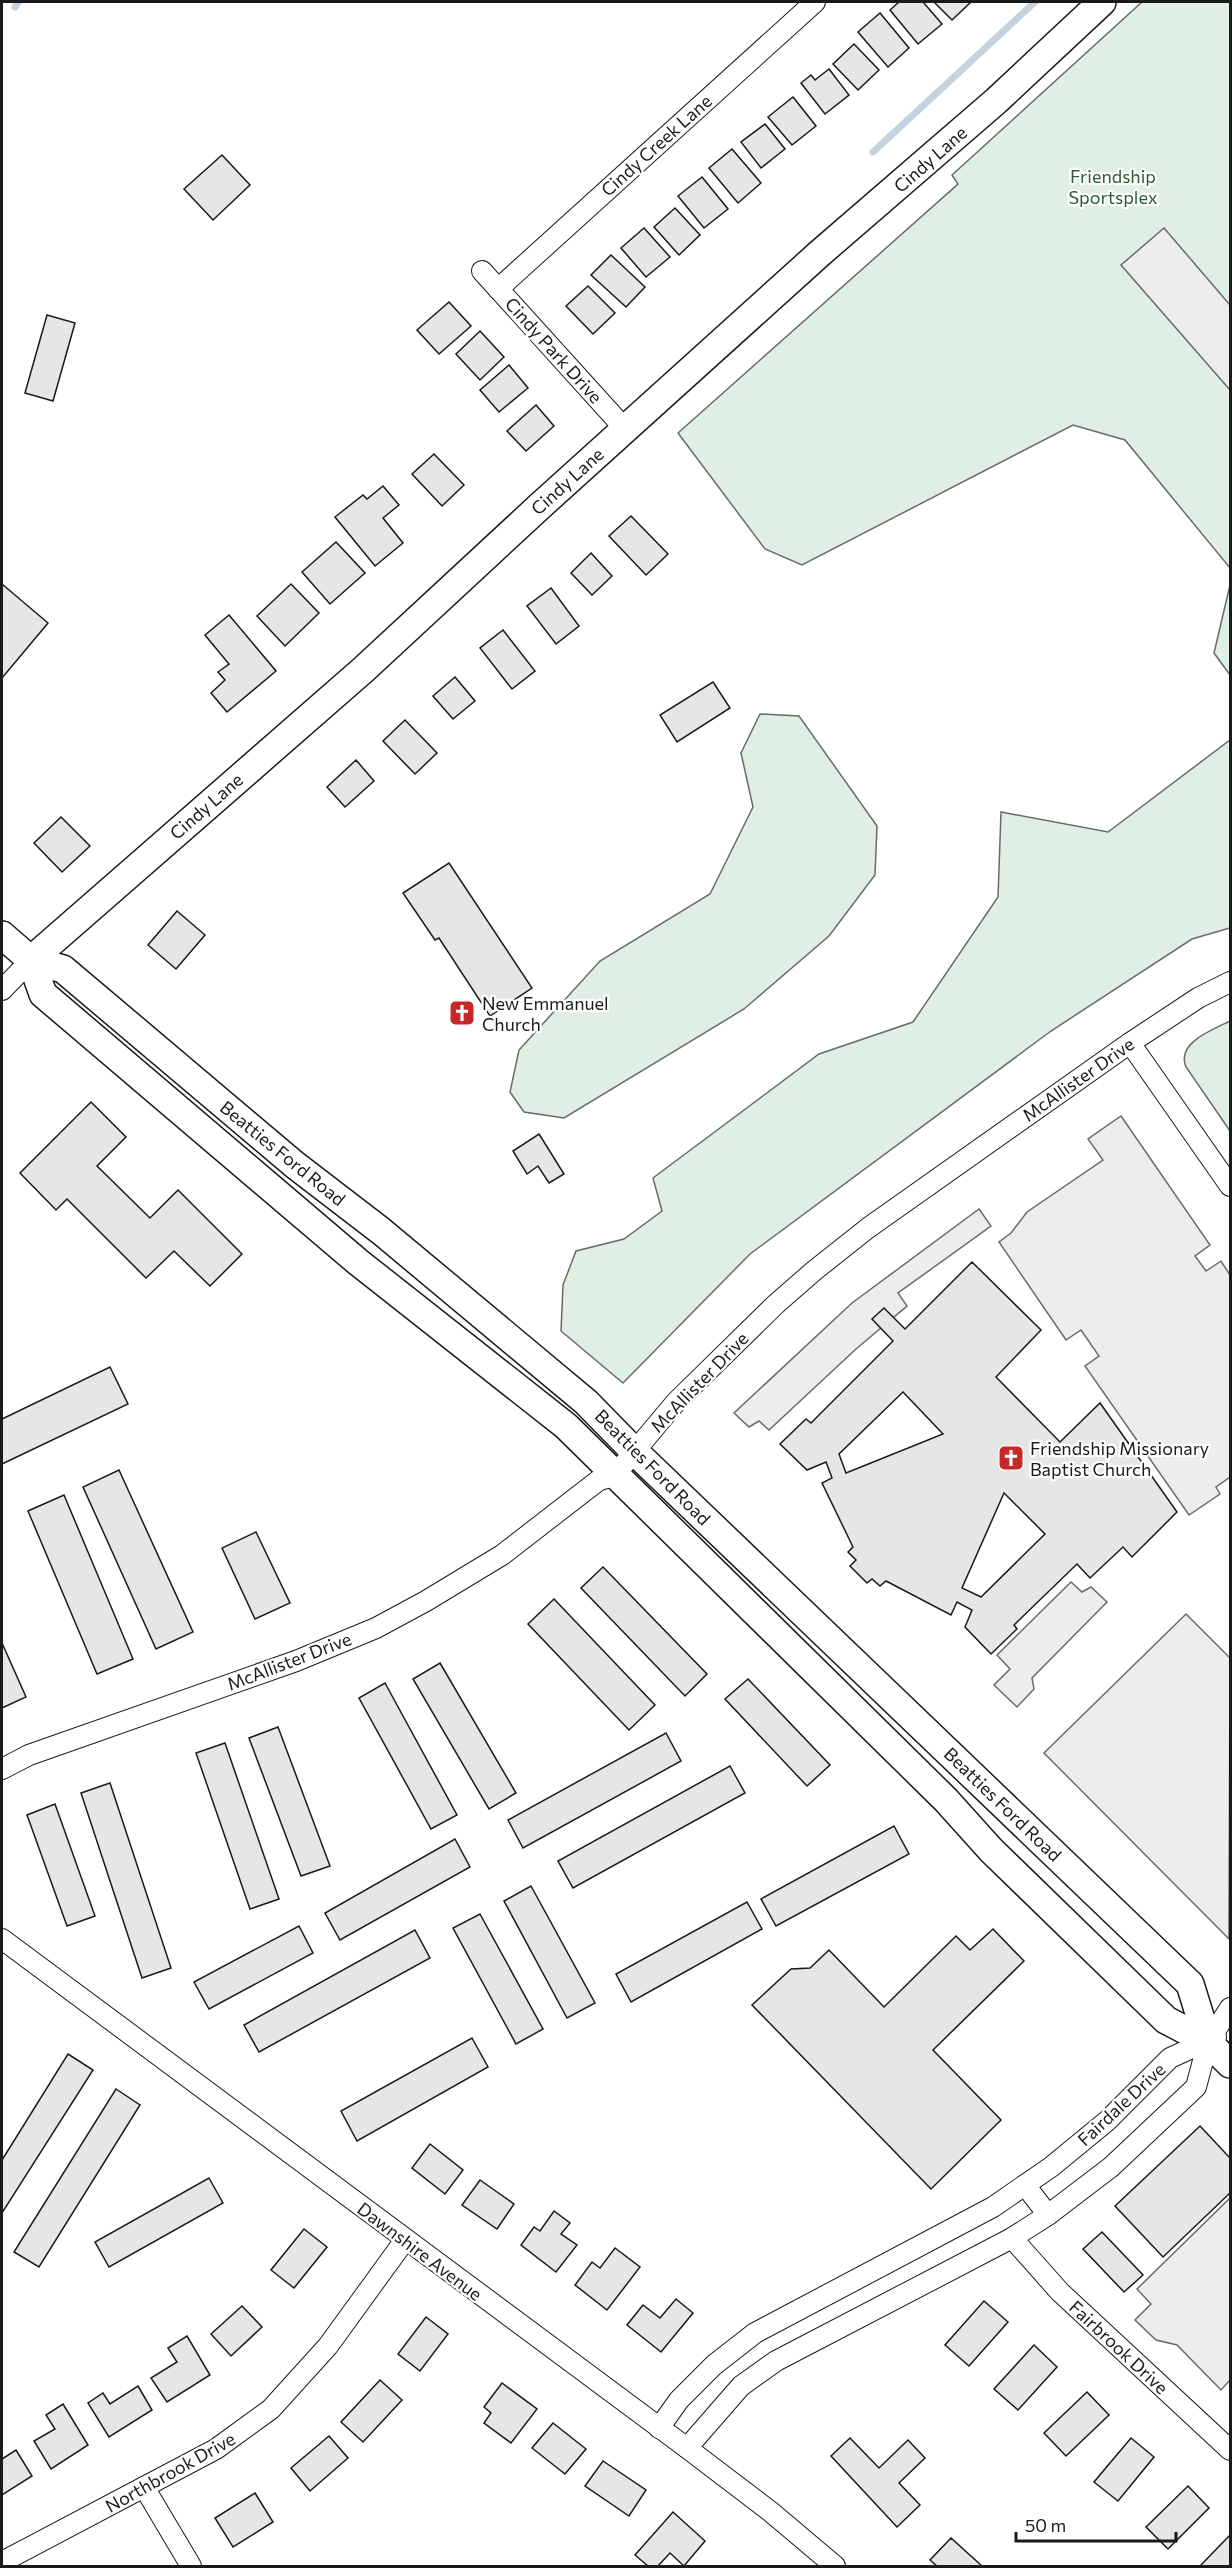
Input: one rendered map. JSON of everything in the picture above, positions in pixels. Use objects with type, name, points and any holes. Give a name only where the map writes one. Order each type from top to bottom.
[{"type":"main road","name":"Cindy Lane","points":[[31,960],[363,670],[625,429],[819,254],[987,109],[1102,2]]},
{"type":"main road","name":"Beatties Ford Road","points":[[2,935],[31,960],[63,969],[295,1165],[381,1231],[586,1402],[634,1451],[1190,1984],[1219,2035],[1230,2064]]},
{"type":"main road","name":"Beatties Ford Road","points":[[31,960],[43,994],[358,1262],[566,1426],[614,1476],[946,1800],[991,1850],[1166,2020],[1219,2035]]},
{"type":"street","name":"Cindy Creek Lane","points":[[498,289],[815,2]]},
{"type":"street","name":"Cindy Park Drive","points":[[482,271],[625,429]]},
{"type":"street","points":[[2,990],[31,960]]},
{"type":"street","name":"McAllister Drive","points":[[2,1769],[30,1755],[293,1662],[376,1628],[486,1565],[599,1480],[614,1476],[676,1402],[815,1270],[868,1228],[1130,1043],[1198,998],[1230,982]]},
{"type":"street","points":[[1130,1043],[1230,1186]]},
{"type":"street","name":"Dawnshire Avenue","points":[[2,1939],[687,2448],[771,2512],[835,2566]]},
{"type":"street","points":[[687,2448],[741,2386],[776,2361],[1012,2238],[1048,2215],[1111,2167],[1196,2088],[1230,2008]]},
{"type":"street","name":"Fairdale Drive","points":[[659,2428],[679,2400],[714,2365],[754,2333],[993,2207],[1051,2167],[1107,2121],[1170,2058],[1219,2035]]},
{"type":"street","points":[[1025,2185],[1048,2215]]},
{"type":"street","name":"Fairbrook Drive","points":[[1012,2238],[1060,2292],[1230,2450]]},
{"type":"street","name":"Northbrook Drive","points":[[2,2562],[235,2437],[279,2401],[328,2346],[405,2240]]},
{"type":"street","points":[[871,2273],[886,2303]]},
{"type":"street","points":[[144,2487],[191,2566]]},
{"type":"green space","name":"Friendship Sportsplex","points":[[1142,2],[1230,2],[1230,568],[1125,440],[1073,425],[802,565],[765,549],[678,433],[958,184],[952,175]]},
{"type":"green space","points":[[1230,585],[1230,675],[1214,653]]},
{"type":"green space","points":[[760,714],[799,716],[877,826],[875,875],[829,936],[744,1009],[564,1118],[524,1112],[510,1092],[519,1050],[600,961],[710,894],[753,807],[741,753]]},
{"type":"green space","points":[[1230,740],[1230,928],[1192,939],[1051,1031],[750,1254],[623,1383],[561,1331],[563,1285],[576,1251],[624,1239],[662,1211],[653,1178],[819,1054],[913,1022],[998,897],[1001,812],[1108,832]]},
{"type":"green space","points":[[1230,1021],[1230,1131],[1186,1067],[1184,1059],[1186,1051],[1198,1038]]},
{"type":"shaded area","points":[[1164,228],[1230,305],[1230,390],[1121,265]]},
{"type":"shaded area","points":[[1121,1116],[1210,1245],[1195,1256],[1206,1271],[1221,1261],[1230,1275],[1230,1477],[1216,1487],[1220,1494],[1189,1515],[1085,1366],[1099,1356],[1081,1330],[1066,1340],[999,1242],[1011,1233],[1027,1212],[1103,1160],[1088,1139]]},
{"type":"shaded area","points":[[979,1209],[991,1226],[898,1293],[907,1306],[856,1349],[769,1430],[759,1421],[749,1427],[734,1413],[852,1303]]},
{"type":"shaded area","points":[[1071,1582],[1082,1592],[1091,1587],[1107,1602],[1032,1678],[1034,1689],[1017,1707],[994,1685],[1010,1669],[997,1655]]},
{"type":"shaded area","points":[[1186,1614],[1230,1658],[1229,1939],[1044,1753]]},
{"type":"shaded area","points":[[1230,2198],[1230,2380],[1221,2390],[1177,2345],[1156,2340],[1135,2320],[1151,2304],[1137,2289]]},
{"type":"building","points":[[899,2],[923,2],[942,24],[918,44],[890,10]]},
{"type":"building","points":[[934,2],[971,2],[952,20]]},
{"type":"building","points":[[880,13],[909,48],[888,67],[858,32]]},
{"type":"building","points":[[854,44],[879,70],[858,90],[833,64]]},
{"type":"building","points":[[829,69],[849,95],[825,114],[801,83],[811,75],[815,80]]},
{"type":"building","points":[[793,97],[816,126],[792,145],[768,117]]},
{"type":"building","points":[[765,124],[785,149],[761,168],[741,142]]},
{"type":"building","points":[[732,149],[761,183],[738,203],[709,168]]},
{"type":"building","points":[[222,155],[250,185],[213,220],[184,189]]},
{"type":"building","points":[[702,177],[728,209],[704,228],[678,196]]},
{"type":"building","points":[[675,208],[700,235],[679,255],[654,227]]},
{"type":"building","points":[[644,228],[670,257],[646,277],[621,248]]},
{"type":"building","points":[[611,255],[645,287],[626,307],[591,275]]},
{"type":"building","points":[[588,286],[615,313],[593,334],[566,306]]},
{"type":"building","points":[[449,302],[471,326],[439,354],[417,330]]},
{"type":"building","points":[[47,315],[75,323],[53,401],[25,393]]},
{"type":"building","points":[[480,331],[504,357],[480,380],[456,354]]},
{"type":"building","points":[[509,365],[528,388],[499,412],[480,390]]},
{"type":"building","points":[[536,405],[554,426],[526,451],[507,431]]},
{"type":"building","points":[[434,454],[464,485],[442,506],[412,474]]},
{"type":"building","points":[[383,486],[399,505],[383,518],[403,543],[375,566],[335,517],[363,495],[367,499]]},
{"type":"building","points":[[631,516],[668,554],[646,575],[609,536]]},
{"type":"building","points":[[336,542],[365,573],[330,604],[302,572]]},
{"type":"building","points":[[591,553],[612,576],[592,595],[571,573]]},
{"type":"building","points":[[2,584],[48,623],[2,678]]},
{"type":"building","points":[[291,584],[319,613],[285,646],[257,616]]},
{"type":"building","points":[[551,588],[579,626],[556,644],[527,606]]},
{"type":"building","points":[[229,615],[276,671],[227,712],[211,693],[225,680],[218,672],[229,664],[205,635]]},
{"type":"building","points":[[503,630],[535,671],[512,689],[480,648]]},
{"type":"building","points":[[455,677],[475,701],[453,719],[433,696]]},
{"type":"building","points":[[713,682],[730,708],[677,742],[660,715]]},
{"type":"building","points":[[405,720],[437,753],[415,774],[383,741]]},
{"type":"building","points":[[356,760],[374,781],[345,807],[327,787]]},
{"type":"building","points":[[61,817],[90,846],[62,872],[34,843]]},
{"type":"building","points":[[449,863],[532,988],[490,1016],[439,938],[435,940],[403,893]]},
{"type":"building","points":[[177,911],[205,935],[176,969],[148,945]]},
{"type":"building","points":[[91,1102],[126,1137],[97,1166],[150,1218],[178,1190],[242,1254],[210,1286],[174,1251],[146,1278],[67,1199],[56,1210],[20,1173]]},
{"type":"building","points":[[539,1134],[564,1174],[549,1183],[538,1166],[527,1174],[513,1151]]},
{"type":"building","name":"Friendship Missionary Baptist Church","points":[[972,1262],[1041,1330],[996,1377],[1060,1442],[1100,1403],[1177,1512],[1132,1557],[1123,1547],[1090,1578],[1077,1564],[1014,1625],[1017,1629],[991,1654],[965,1627],[972,1610],[957,1602],[951,1615],[886,1581],[880,1586],[872,1579],[867,1583],[850,1566],[856,1560],[848,1552],[853,1547],[822,1483],[832,1478],[826,1462],[807,1470],[780,1444],[806,1419],[811,1423],[893,1341],[872,1319],[884,1308],[905,1329]],"holes":[[[903,1392],[943,1434],[846,1473],[839,1454]],[[1004,1493],[1045,1534],[981,1597],[962,1588]]]},
{"type":"building","points":[[110,1367],[128,1404],[2,1464],[2,1419]]},
{"type":"building","points":[[119,1470],[193,1632],[156,1649],[83,1487]]},
{"type":"building","points":[[64,1495],[133,1659],[97,1674],[28,1511]]},
{"type":"building","points":[[256,1532],[290,1603],[255,1619],[222,1548]]},
{"type":"building","points":[[603,1567],[707,1674],[685,1696],[581,1588]]},
{"type":"building","points":[[554,1599],[655,1705],[629,1730],[528,1624]]},
{"type":"building","points":[[2,1643],[26,1697],[2,1708]]},
{"type":"building","points":[[440,1663],[516,1793],[489,1809],[413,1679]]},
{"type":"building","points":[[748,1679],[830,1765],[807,1786],[725,1699]]},
{"type":"building","points":[[385,1683],[457,1815],[431,1829],[359,1698]]},
{"type":"building","points":[[278,1727],[330,1866],[301,1876],[249,1738]]},
{"type":"building","points":[[666,1733],[681,1761],[523,1848],[508,1820]]},
{"type":"building","points":[[225,1743],[279,1899],[250,1909],[196,1753]]},
{"type":"building","points":[[730,1766],[745,1793],[573,1888],[558,1861]]},
{"type":"building","points":[[110,1783],[171,1968],[142,1978],[81,1793]]},
{"type":"building","points":[[55,1804],[95,1916],[67,1926],[27,1815]]},
{"type":"building","points":[[894,1826],[909,1854],[776,1926],[761,1899]]},
{"type":"building","points":[[455,1839],[470,1867],[340,1940],[325,1913]]},
{"type":"building","points":[[531,1886],[595,2003],[567,2018],[504,1901]]},
{"type":"building","points":[[747,1902],[762,1929],[631,2002],[616,1974]]},
{"type":"building","points":[[480,1914],[543,2029],[516,2044],[453,1928]]},
{"type":"building","points":[[299,1926],[313,1953],[209,2009],[194,1982]]},
{"type":"building","points":[[993,1929],[1024,1961],[933,2050],[1001,2120],[931,2189],[752,2005],[791,1969],[810,1968],[829,1950],[884,2007],[956,1936],[970,1950]]},
{"type":"building","points":[[415,1930],[430,1958],[259,2052],[244,2025]]},
{"type":"building","points":[[472,2038],[488,2067],[357,2141],[341,2111]]},
{"type":"building","points":[[68,2054],[93,2070],[2,2213],[2,2160]]},
{"type":"building","points":[[116,2089],[140,2105],[39,2267],[14,2252]]},
{"type":"building","points":[[1200,2126],[1230,2158],[1230,2193],[1163,2257],[1115,2206]]},
{"type":"building","points":[[430,2144],[463,2170],[445,2194],[412,2168]]},
{"type":"building","points":[[209,2178],[223,2203],[109,2267],[95,2242]]},
{"type":"building","points":[[480,2180],[514,2204],[497,2229],[462,2205]]},
{"type":"building","points":[[554,2211],[570,2223],[561,2234],[577,2245],[556,2272],[521,2245],[534,2227],[540,2231]]},
{"type":"building","points":[[304,2229],[327,2247],[294,2288],[271,2270]]},
{"type":"building","points":[[1102,2232],[1143,2275],[1124,2292],[1083,2249]]},
{"type":"building","points":[[615,2248],[640,2267],[607,2310],[575,2285],[592,2262],[600,2268]]},
{"type":"building","points":[[676,2299],[693,2313],[661,2352],[627,2325],[643,2305],[660,2318]]},
{"type":"building","points":[[984,2301],[1008,2322],[969,2366],[945,2345]]},
{"type":"building","points":[[242,2306],[262,2327],[231,2356],[211,2334]]},
{"type":"building","points":[[426,2317],[448,2334],[420,2371],[398,2354]]},
{"type":"building","points":[[187,2336],[210,2375],[167,2402],[151,2378],[177,2362],[168,2348]]},
{"type":"building","points":[[1034,2345],[1057,2367],[1018,2410],[994,2389]]},
{"type":"building","points":[[380,2380],[402,2400],[363,2442],[341,2422]]},
{"type":"building","points":[[502,2383],[537,2409],[511,2443],[484,2423],[491,2413],[484,2407]]},
{"type":"building","points":[[138,2386],[152,2410],[109,2437],[88,2403],[103,2393],[110,2404]]},
{"type":"building","points":[[1087,2392],[1109,2415],[1066,2456],[1044,2433]]},
{"type":"building","points":[[63,2404],[88,2445],[51,2469],[34,2441],[55,2429],[46,2415]]},
{"type":"building","points":[[553,2423],[586,2449],[565,2474],[532,2448]]},
{"type":"building","points":[[329,2436],[348,2458],[310,2491],[291,2468]]},
{"type":"building","points":[[850,2438],[879,2468],[908,2440],[925,2458],[899,2483],[920,2505],[897,2527],[831,2456]]},
{"type":"building","points":[[1131,2438],[1154,2457],[1118,2501],[1094,2482]]},
{"type":"building","points":[[16,2450],[32,2476],[2,2495],[2,2459]]},
{"type":"building","points":[[603,2461],[646,2490],[629,2516],[585,2486]]},
{"type":"building","points":[[1188,2486],[1209,2508],[1168,2549],[1146,2527]]},
{"type":"building","points":[[255,2493],[273,2522],[233,2547],[215,2518]]},
{"type":"building","points":[[673,2512],[705,2541],[684,2566],[670,2553],[658,2566],[648,2566],[635,2555]]},
{"type":"building","points":[[1230,2535],[1230,2566],[1200,2566]]},
{"type":"building","points":[[951,2538],[982,2566],[937,2566],[930,2560]]},
{"type":"waterway","points":[[15,7],[18,2]]},
{"type":"waterway","points":[[873,152],[1035,2]]},
{"type":"place","name":"New Emmanuel Church","points":[[462,1013]]},
{"type":"place","name":"Friendship Missionary Baptist Church","points":[[1011,1458]]}]
